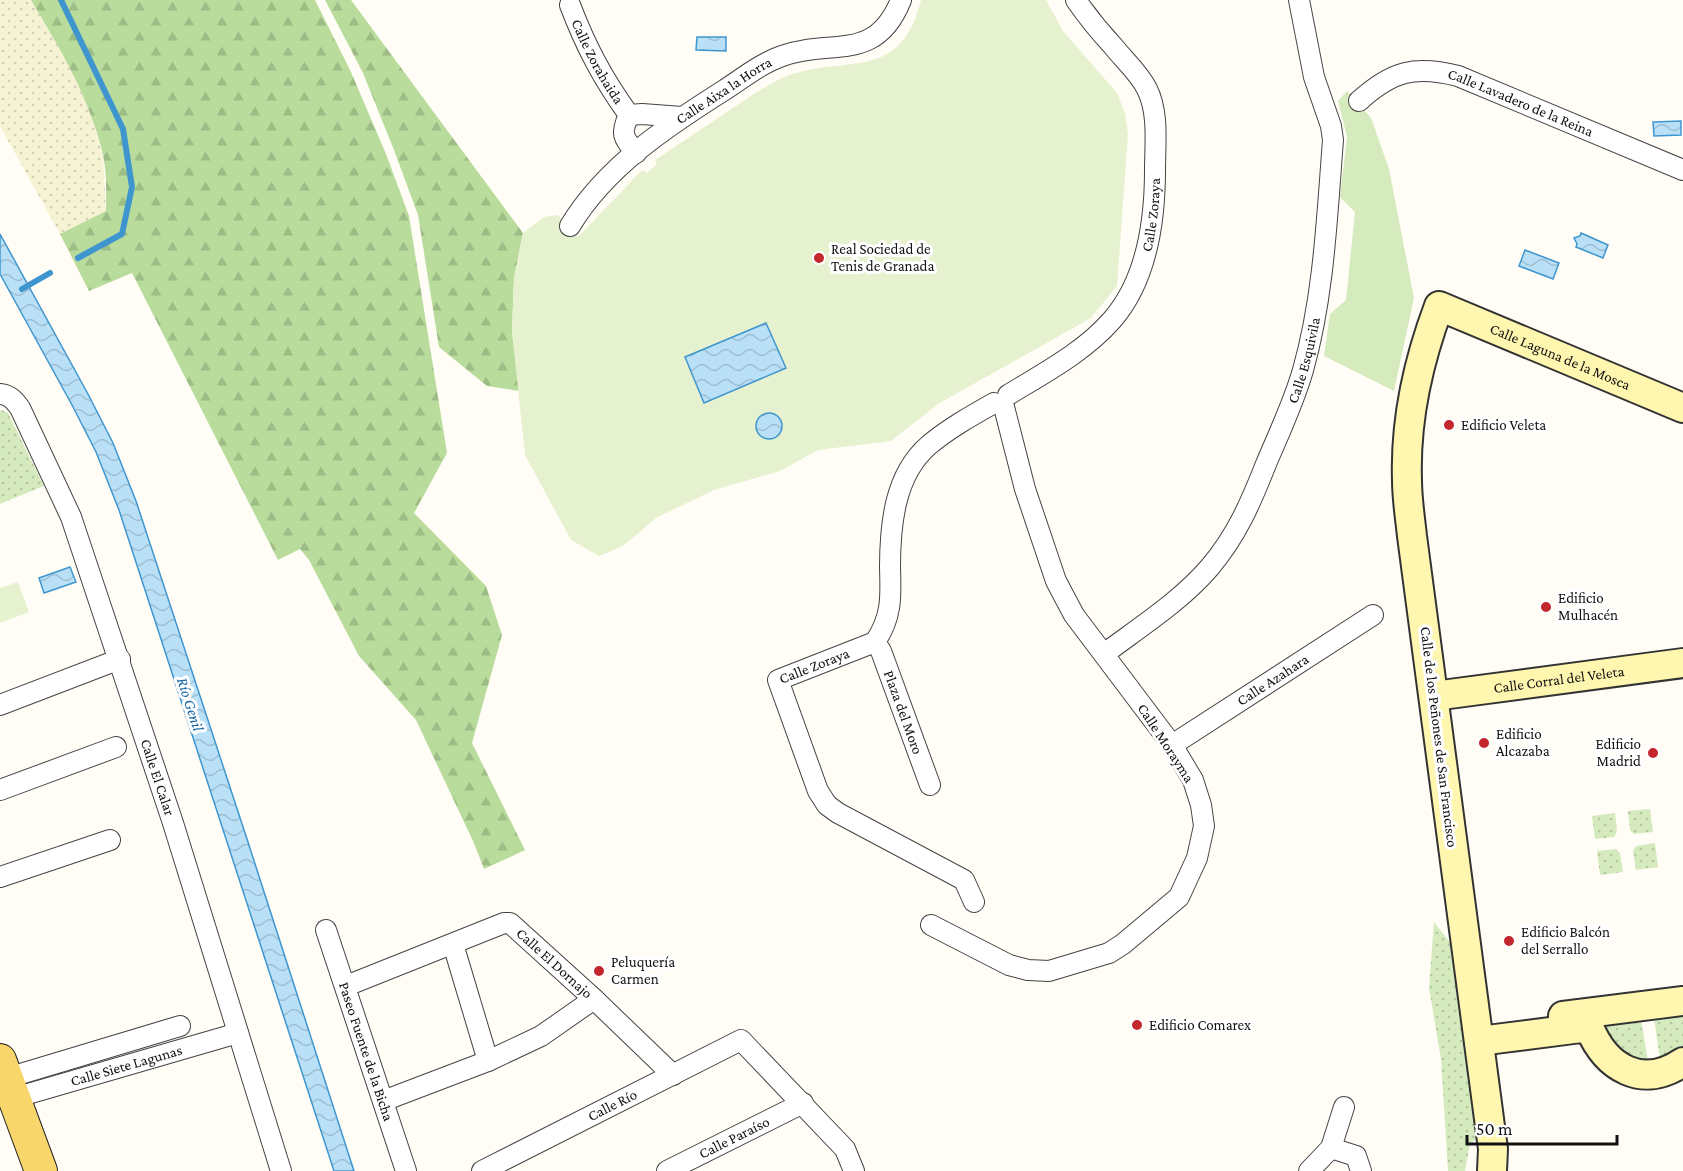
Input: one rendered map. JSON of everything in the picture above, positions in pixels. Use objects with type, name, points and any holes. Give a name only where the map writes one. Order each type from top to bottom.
[{"type":"main road","points":[[7,1079],[41,1171]]},
{"type":"street","name":"Calle Aixa la Horra","points":[[570,226],[583,205],[609,176],[682,117],[755,70],[782,56],[854,45],[871,39],[884,29],[895,15],[901,0]]},
{"type":"street","name":"Calle Zoraya","points":[[974,902],[964,880],[838,813],[827,804],[819,791],[778,680],[875,642],[885,628],[891,603],[890,562],[894,509],[910,466],[927,447],[962,421],[1002,402],[1076,351],[1112,320],[1133,286],[1149,243],[1155,192],[1154,105],[1147,88],[1134,70],[1104,37],[1076,0]]},
{"type":"street","name":"Calle Esquivila","points":[[1104,654],[1183,593],[1208,569],[1228,544],[1244,518],[1290,408],[1302,371],[1318,297],[1333,140],[1331,126],[1314,77],[1299,0]]},
{"type":"street","name":"Calle Zorahaida","points":[[567,2],[585,44],[607,84],[629,115]]},
{"type":"street","name":"Calle Lavadero de la Reina","points":[[1359,101],[1377,84],[1398,75],[1417,70],[1437,71],[1458,76],[1683,170]]},
{"type":"street","name":"Calle Zorahaida","points":[[629,115],[682,117]]},
{"type":"street","name":"Calle Zorahaida","points":[[629,115],[623,128],[624,138],[636,153]]},
{"type":"street","name":"Calle Laguna de la Mosca","points":[[1439,306],[1683,408]]},
{"type":"street","name":"Calle de los Peñones de San Francisco","points":[[1439,306],[1419,364],[1408,449],[1407,480],[1412,536],[1493,1149],[1492,1171]]},
{"type":"street","name":"Calle El Calar","points":[[3,395],[20,408],[71,517],[173,823],[281,1171]]},
{"type":"street","name":"Calle Morayma","points":[[931,925],[1010,965],[1028,970],[1049,971],[1109,953],[1123,945],[1179,897],[1197,858],[1204,826],[1202,805],[1193,780],[1172,745],[1074,615],[1056,581],[1025,489],[1002,402]]},
{"type":"street","name":"Calle Azahara","points":[[1172,745],[1372,615]]},
{"type":"street","name":"Plaza del Moro","points":[[875,642],[881,651],[930,785]]},
{"type":"street","points":[[0,705],[120,659]]},
{"type":"street","name":"Calle Corral del Veleta","points":[[1434,696],[1683,663]]},
{"type":"street","points":[[0,790],[116,747]]},
{"type":"street","points":[[0,877],[110,840]]},
{"type":"street","name":"Calle El Dornajo","points":[[346,986],[504,923],[510,923],[594,999],[672,1075]]},
{"type":"street","name":"Paseo Fuente de la Bicha","points":[[326,930],[406,1171]]},
{"type":"street","points":[[453,944],[488,1061]]},
{"type":"street","points":[[383,1101],[488,1061],[540,1036],[594,999]]},
{"type":"street","points":[[1478,1035],[1588,1020],[1683,1001]]},
{"type":"street","points":[[1588,1020],[1595,1041],[1605,1056],[1619,1068],[1638,1074],[1656,1075],[1673,1069],[1683,1062]]},
{"type":"street","name":"Calle Siete Lagunas","points":[[7,1079],[180,1026]]},
{"type":"street","name":"Calle Siete Lagunas","points":[[7,1079],[238,1033]]},
{"type":"street","name":"Calle Río","points":[[482,1171],[741,1040],[803,1103]]},
{"type":"street","points":[[803,1103],[845,1149],[854,1171]]},
{"type":"street","name":"Calle Paraíso","points":[[667,1171],[691,1166],[803,1103]]},
{"type":"street","points":[[1309,1171],[1331,1148],[1344,1107]]},
{"type":"street","points":[[1331,1148],[1356,1156],[1361,1171]]},
{"type":"shaded area","points":[[0,0],[31,0],[88,103],[103,157],[106,211],[60,234],[0,126]]},
{"type":"green space","points":[[31,0],[315,0],[351,72],[386,154],[409,216],[447,453],[414,513],[486,586],[502,635],[472,743],[525,850],[484,869],[416,720],[359,656],[309,560],[300,549],[278,560],[132,273],[89,291],[60,234],[106,211],[106,176],[103,155],[82,94]]},
{"type":"green space","points":[[325,0],[351,0],[523,233],[514,278],[512,331],[519,391],[487,386],[439,347],[418,215],[363,73]]},
{"type":"green space","name":"Real Sociedad de Tenis de Granada","points":[[921,0],[1046,0],[1063,31],[1117,93],[1125,113],[1128,134],[1117,286],[1091,318],[938,404],[891,441],[818,450],[780,471],[714,490],[656,518],[623,546],[599,556],[571,540],[525,455],[512,331],[514,278],[523,233],[544,217],[558,215],[578,237],[642,170],[647,173],[657,164],[655,160],[768,85],[804,71],[866,62],[883,56],[898,45],[911,27]]},
{"type":"green space","points":[[1347,91],[1371,118],[1389,169],[1414,298],[1394,391],[1324,356],[1330,314],[1346,300],[1355,212],[1340,197],[1347,137],[1338,101]]},
{"type":"green space","points":[[0,411],[8,413],[44,486],[0,504]]},
{"type":"green space","points":[[18,582],[29,612],[0,623],[0,588]]},
{"type":"green space","points":[[1650,809],[1653,832],[1634,834],[1630,830],[1628,811]]},
{"type":"green space","points":[[1615,813],[1617,832],[1614,837],[1595,839],[1592,816]]},
{"type":"green space","points":[[1655,843],[1658,867],[1636,870],[1633,851],[1636,846]]},
{"type":"green space","points":[[1616,849],[1620,853],[1623,872],[1600,875],[1597,851]]},
{"type":"green space","points":[[1434,922],[1452,945],[1478,1137],[1470,1144],[1465,1171],[1448,1171],[1441,1059],[1429,988]]},
{"type":"green space","points":[[1683,1007],[1683,1053],[1661,1067],[1653,1011]]},
{"type":"green space","points":[[1640,1013],[1649,1068],[1622,1060],[1600,1026]]},
{"type":"water","points":[[697,37],[726,37],[726,51],[696,50]]},
{"type":"water","points":[[1681,121],[1681,135],[1654,136],[1653,122]]},
{"type":"water","points":[[1581,233],[1608,245],[1603,258],[1576,247],[1574,238],[1580,236]]},
{"type":"water","name":"Río Genil","points":[[0,234],[113,443],[136,501],[354,1171],[334,1171],[119,510],[96,452],[0,274]]},
{"type":"water","points":[[1525,250],[1559,263],[1553,279],[1519,266]]},
{"type":"water","points":[[766,323],[786,368],[704,403],[685,357]]},
{"type":"water","points":[[769,413],[778,417],[782,426],[778,435],[769,439],[760,435],[756,426],[760,417]]},
{"type":"water","points":[[70,567],[76,582],[44,593],[39,578]]},
{"type":"waterway","points":[[61,0],[123,129],[132,187],[122,234],[78,258]]},
{"type":"waterway","points":[[22,289],[50,273]]},
{"type":"place","name":"Real Sociedad de Tenis de Granada","points":[[819,258]]},
{"type":"place","name":"Edificio Veleta","points":[[1449,425]]},
{"type":"place","name":"Edificio Mulhacén","points":[[1546,607]]},
{"type":"place","name":"Edificio Alcazaba","points":[[1484,743]]},
{"type":"place","name":"Edificio Madrid","points":[[1653,753]]},
{"type":"place","name":"Edificio Balcón del Serrallo","points":[[1509,941]]},
{"type":"place","name":"Peluquería Carmen","points":[[599,971]]},
{"type":"place","name":"Edificio Comarex","points":[[1137,1025]]}]
